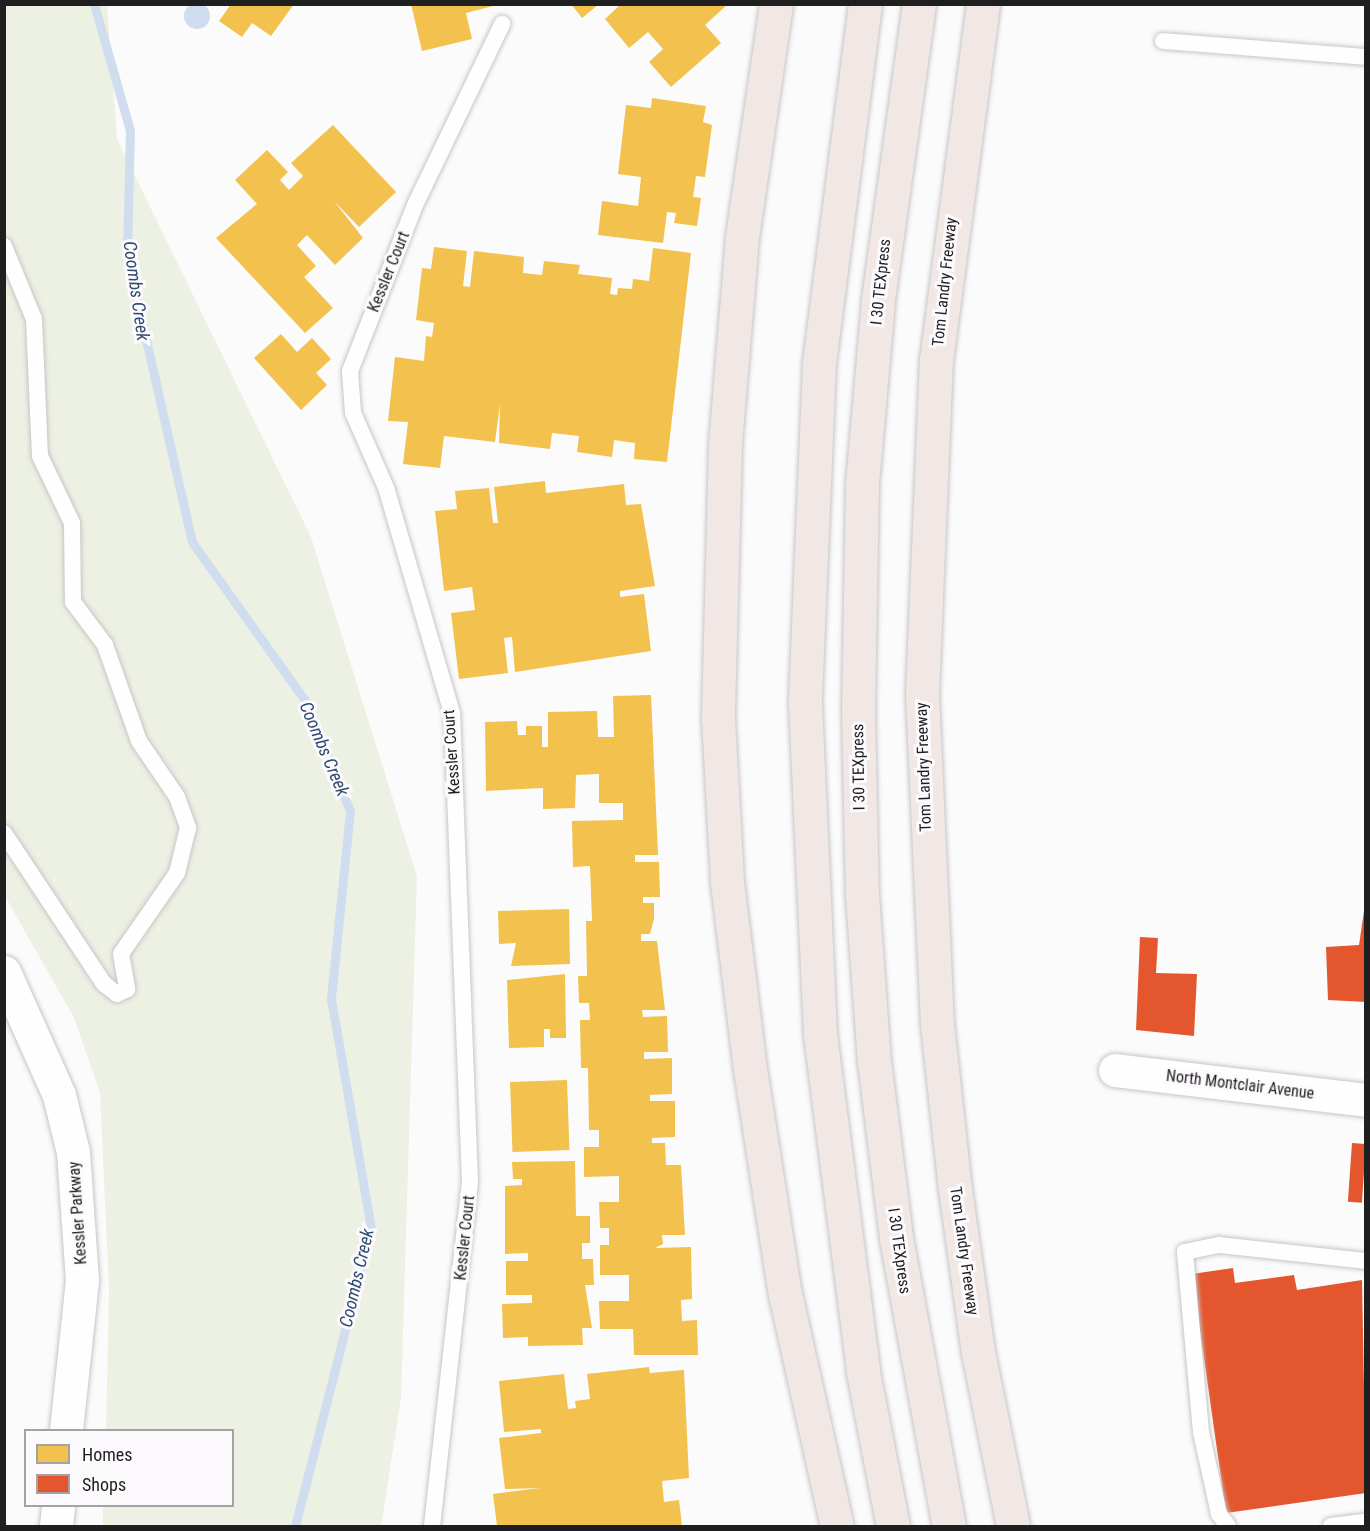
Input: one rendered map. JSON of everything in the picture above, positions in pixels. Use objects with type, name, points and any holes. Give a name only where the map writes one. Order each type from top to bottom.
[{"type":"highway","points":[[776,4],[742,237],[724,446],[718,719],[728,882],[750,1070],[785,1294],[837,1527]]},
{"type":"highway","points":[[865,4],[819,364],[806,715],[822,1046],[863,1372],[893,1527]]},
{"type":"highway","name":"I 30 TEXpress","points":[[919,4],[884,255],[863,472],[859,732],[873,1061],[898,1249],[948,1527]]},
{"type":"highway","name":"Tom Landry Freeway","points":[[983,4],[936,359],[922,694],[937,1024],[955,1189],[978,1352],[1013,1527]]},
{"type":"street","name":"Kessler Parkway","points":[[4,972],[59,1095],[75,1162],[82,1280],[66,1429]]},
{"type":"street","name":"North Montclair Avenue","points":[[1115,1070],[1365,1100]]},
{"type":"street","points":[[56,1527],[58,1507]]},
{"type":"lane","name":"Kessler Court","points":[[432,1527],[470,1182],[452,713],[387,490],[353,413],[350,371],[416,203],[502,24]]},
{"type":"lane","points":[[1163,41],[1365,57]]},
{"type":"lane","points":[[4,246],[34,319],[40,456],[72,522],[73,602],[105,645],[139,741],[177,797],[188,828],[177,873],[122,954],[127,989],[117,994],[104,984],[4,833]]},
{"type":"lane","points":[[1228,1527],[1219,1514],[1201,1432],[1185,1252],[1219,1245],[1365,1261]]},
{"type":"lane","points":[[1331,1527],[1365,1522]]},
{"type":"shaded area","points":[[4,5],[107,5],[117,139],[311,537],[417,876],[401,1399],[381,1526],[103,1526],[103,1507],[234,1507],[234,1429],[106,1429],[109,1289],[100,1093],[74,1018],[5,896]]},
{"type":"water","points":[[197,3],[206,7],[210,16],[206,25],[197,29],[188,25],[184,16],[188,7]]},
{"type":"building: Homes","points":[[231,4],[294,4],[271,36],[252,23],[242,37],[219,21]]},
{"type":"building: Homes","points":[[411,4],[497,5],[466,13],[472,39],[422,51]]},
{"type":"building: Homes","points":[[571,4],[599,4],[582,18]]},
{"type":"building: Homes","points":[[621,4],[728,4],[705,25],[721,43],[671,87],[649,62],[663,49],[648,32],[629,48],[605,19]]},
{"type":"building: Homes","points":[[652,98],[706,106],[703,122],[712,125],[705,177],[696,176],[693,197],[701,198],[697,226],[674,223],[676,213],[667,212],[663,243],[598,235],[602,201],[638,206],[641,177],[618,174],[626,105],[651,108]]},
{"type":"building: Homes","points":[[333,125],[396,192],[359,227],[334,201],[363,238],[335,265],[307,235],[297,245],[316,266],[304,277],[333,308],[305,333],[216,238],[257,204],[235,180],[267,150],[288,172],[280,180],[289,190],[303,176],[291,163]]},
{"type":"building: Homes","points":[[434,247],[467,251],[463,286],[470,287],[474,251],[524,257],[523,273],[542,275],[544,261],[580,265],[578,274],[612,278],[610,294],[617,295],[618,288],[632,289],[633,279],[649,281],[653,248],[691,253],[667,462],[634,459],[635,443],[614,440],[612,457],[577,452],[579,436],[552,433],[550,449],[499,443],[500,404],[495,442],[444,436],[440,468],[403,464],[408,422],[388,421],[395,357],[424,361],[426,336],[432,337],[434,323],[416,320],[422,268],[431,269]]},
{"type":"building: Homes","points":[[281,334],[297,352],[312,338],[331,359],[316,373],[327,385],[301,410],[254,358]]},
{"type":"building: Homes","points":[[545,481],[546,493],[624,484],[626,505],[641,504],[655,586],[620,591],[620,597],[644,594],[651,651],[515,672],[512,637],[504,638],[508,673],[459,679],[451,613],[475,610],[472,587],[444,591],[435,511],[457,509],[455,491],[489,488],[493,523],[498,523],[494,487]]},
{"type":"building: Homes","points":[[651,695],[658,855],[635,855],[635,862],[659,862],[660,897],[643,897],[643,903],[654,903],[654,919],[650,934],[641,934],[641,941],[657,941],[665,1010],[642,1010],[643,1017],[667,1016],[668,1052],[644,1052],[644,1059],[672,1058],[672,1094],[650,1095],[650,1101],[675,1101],[675,1137],[652,1138],[652,1143],[665,1143],[666,1165],[681,1165],[685,1235],[662,1235],[663,1244],[655,1248],[691,1247],[692,1299],[681,1300],[682,1321],[697,1320],[698,1355],[634,1355],[633,1329],[600,1329],[599,1301],[629,1301],[629,1275],[600,1275],[600,1245],[609,1245],[609,1228],[600,1228],[599,1202],[619,1202],[619,1176],[584,1177],[584,1147],[599,1147],[599,1130],[589,1130],[588,1068],[581,1068],[580,1020],[590,1020],[589,1003],[579,1003],[578,976],[587,976],[586,921],[592,921],[590,866],[573,867],[572,821],[623,820],[623,803],[599,803],[599,774],[576,775],[575,808],[543,809],[543,788],[486,791],[485,722],[517,721],[518,735],[526,735],[526,726],[542,726],[542,747],[548,747],[548,712],[597,711],[598,737],[614,737],[613,696]]},
{"type":"building: Homes","points":[[569,909],[570,964],[511,966],[516,943],[499,944],[498,911]]},
{"type":"building: Homes","points":[[565,974],[566,1038],[550,1038],[550,1029],[544,1029],[544,1047],[509,1048],[507,980]]},
{"type":"building: Homes","points":[[567,1080],[569,1150],[512,1152],[510,1082]]},
{"type":"building: Homes","points":[[575,1161],[576,1216],[590,1216],[590,1243],[582,1243],[582,1259],[593,1259],[594,1285],[585,1285],[592,1328],[582,1328],[583,1345],[528,1346],[528,1337],[503,1338],[502,1304],[532,1303],[532,1295],[506,1295],[506,1261],[528,1261],[528,1253],[505,1254],[505,1186],[522,1185],[522,1179],[513,1179],[512,1162]]},
{"type":"building: Homes","points":[[649,1367],[650,1373],[684,1370],[689,1478],[662,1481],[664,1502],[679,1500],[682,1526],[497,1526],[493,1494],[540,1488],[505,1489],[499,1438],[541,1433],[541,1429],[504,1432],[499,1381],[564,1374],[568,1409],[576,1408],[575,1401],[590,1399],[587,1374]]},
{"type":"building: Shops","points":[[1364,911],[1366,1002],[1328,1000],[1326,947],[1359,945]]},
{"type":"building: Shops","points":[[1140,937],[1158,938],[1156,973],[1197,974],[1194,1036],[1136,1030]]},
{"type":"building: Shops","points":[[1352,1143],[1366,1144],[1362,1203],[1348,1202]]},
{"type":"building: Shops","points":[[1233,1268],[1235,1283],[1294,1275],[1297,1290],[1362,1280],[1366,1493],[1226,1513],[1192,1274]]},
{"type":"waterway","name":"Coombs Creek","points":[[94,4],[130,130],[127,256],[192,542],[306,702],[350,811],[331,999],[371,1228],[295,1526]]}]
